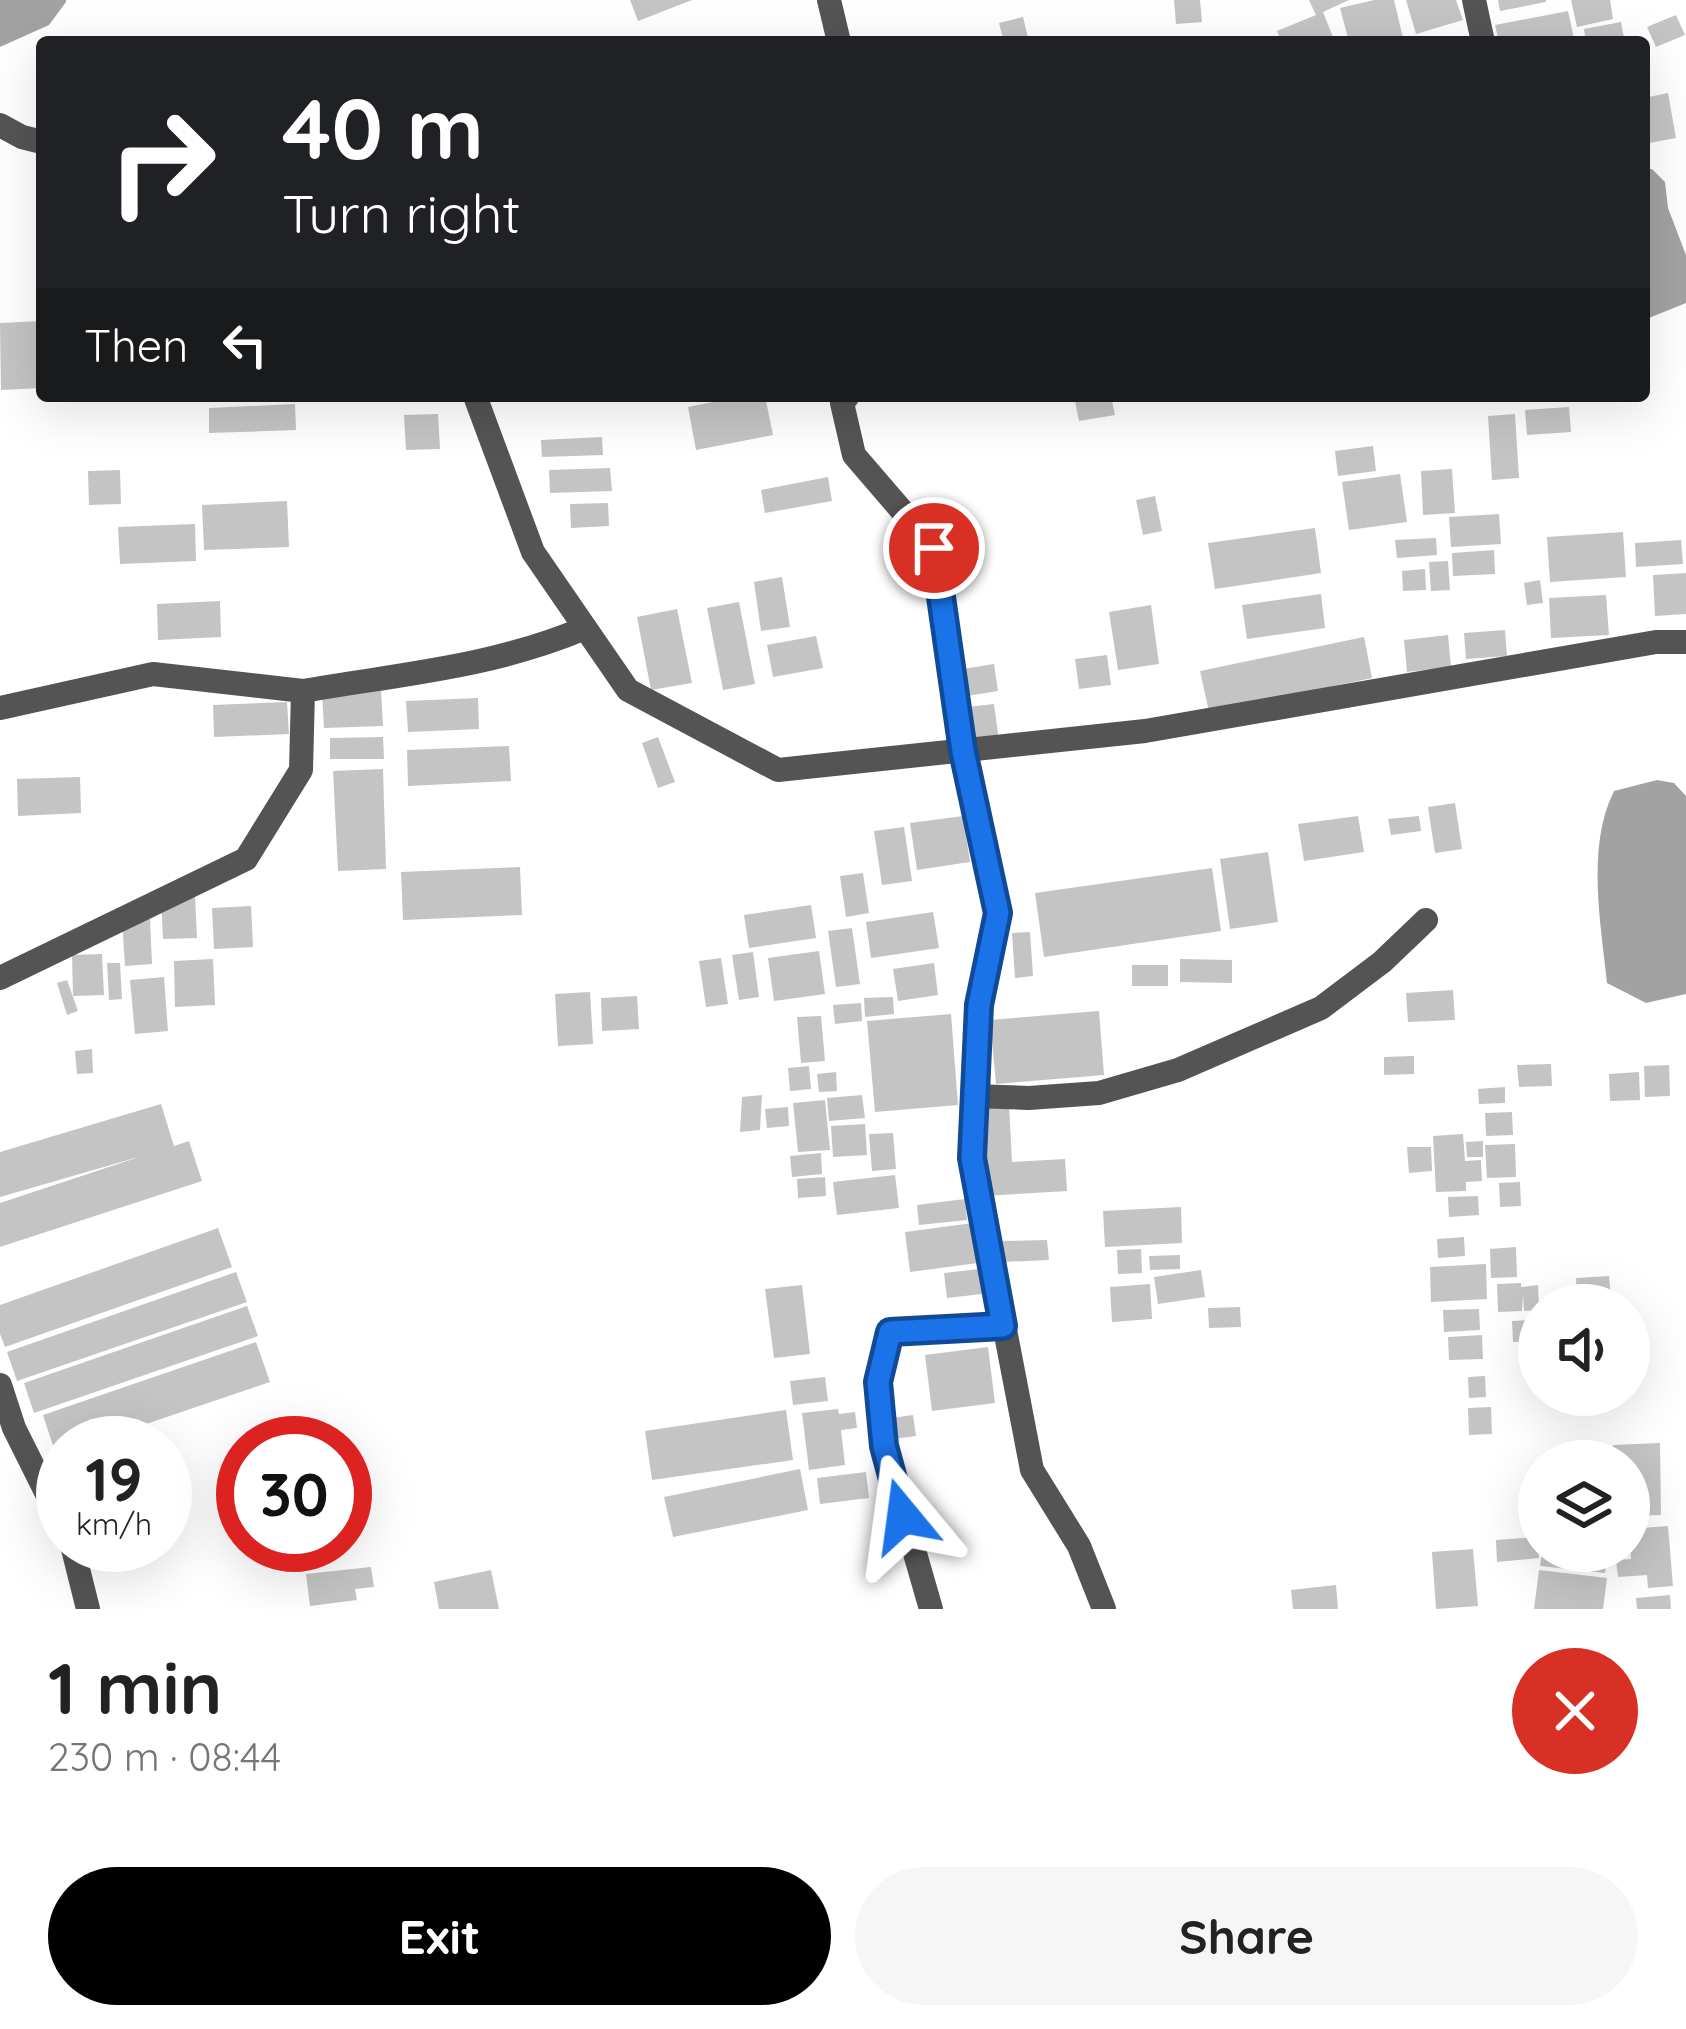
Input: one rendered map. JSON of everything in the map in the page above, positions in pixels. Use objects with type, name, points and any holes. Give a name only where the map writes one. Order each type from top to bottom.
[{"type":"street","points":[[829,0],[838,36]]},
{"type":"street","points":[[1474,0],[1482,36]]},
{"type":"street","points":[[0,125],[36,140]]},
{"type":"street","points":[[477,402],[533,552],[628,690],[778,770],[1145,731],[1635,646],[1686,642]]},
{"type":"street","points":[[843,402],[854,455],[934,548],[963,751],[998,913],[979,1005],[972,1158],[1032,1470],[1079,1546],[1103,1609]]},
{"type":"street","points":[[0,708],[153,674],[303,692],[470,665],[530,651],[585,628]]},
{"type":"street","points":[[0,978],[246,859],[301,770],[303,692]]},
{"type":"street","points":[[972,1096],[1099,1093],[1178,1070],[1321,1008],[1382,962],[1426,920]]},
{"type":"street","points":[[931,1609],[884,1446],[878,1382],[890,1332],[1003,1326]]},
{"type":"street","points":[[0,1385],[36,1472]]},
{"type":"street","points":[[79,1572],[88,1609]]},
{"type":"shaded area","points":[[0,0],[66,2],[49,25],[0,47]]},
{"type":"shaded area","points":[[1650,169],[1665,182],[1668,208],[1686,255],[1686,303],[1650,318]]},
{"type":"shaded area","points":[[1657,780],[1674,783],[1686,796],[1686,994],[1646,1003],[1607,983],[1598,861],[1605,813],[1614,791]]},
{"type":"building","points":[[630,0],[692,0],[638,21]]},
{"type":"building","points":[[1174,0],[1200,0],[1202,22],[1176,24]]},
{"type":"building","points":[[1309,0],[1349,0],[1323,12],[1333,36],[1279,36],[1277,31],[1316,15]]},
{"type":"building","points":[[1394,0],[1403,36],[1347,36],[1340,8]]},
{"type":"building","points":[[1406,0],[1456,0],[1463,20],[1416,34]]},
{"type":"building","points":[[1498,0],[1546,0],[1546,2],[1500,11]]},
{"type":"building","points":[[1571,0],[1610,0],[1613,19],[1577,27]]},
{"type":"building","points":[[1568,11],[1574,36],[1498,36],[1495,25]]},
{"type":"building","points":[[1676,15],[1685,35],[1656,47],[1647,27]]},
{"type":"building","points":[[1023,17],[1028,36],[1002,36],[999,23]]},
{"type":"building","points":[[1621,22],[1624,36],[1585,36],[1584,29]]},
{"type":"building","points":[[1668,93],[1676,138],[1650,143],[1650,97]]},
{"type":"building","points":[[36,321],[36,388],[1,390],[0,323]]},
{"type":"building","points":[[766,402],[773,435],[696,450],[688,407]]},
{"type":"building","points":[[1075,402],[1112,402],[1115,415],[1079,421]]},
{"type":"building","points":[[295,404],[296,430],[209,433],[209,408]]},
{"type":"building","points":[[1569,407],[1571,432],[1527,435],[1525,410]]},
{"type":"building","points":[[438,414],[440,449],[406,450],[404,415]]},
{"type":"building","points":[[1515,414],[1519,478],[1492,480],[1488,416]]},
{"type":"building","points":[[602,437],[603,455],[542,457],[541,440]]},
{"type":"building","points":[[1373,446],[1376,471],[1338,476],[1335,451]]},
{"type":"building","points":[[610,468],[612,491],[550,493],[549,470]]},
{"type":"building","points":[[1452,469],[1455,513],[1423,515],[1421,471]]},
{"type":"building","points":[[120,470],[121,504],[89,505],[88,471]]},
{"type":"building","points":[[1400,474],[1407,522],[1349,530],[1342,482]]},
{"type":"building","points":[[828,477],[832,501],[765,513],[761,490]]},
{"type":"building","points":[[1155,496],[1162,531],[1143,535],[1136,500]]},
{"type":"building","points":[[287,501],[289,547],[204,550],[202,505]]},
{"type":"building","points":[[608,503],[609,526],[571,528],[570,504]]},
{"type":"building","points":[[1499,514],[1501,544],[1451,547],[1449,517]]},
{"type":"building","points":[[195,524],[196,561],[120,564],[118,527]]},
{"type":"building","points":[[1315,528],[1321,573],[1215,589],[1208,543]]},
{"type":"building","points":[[1623,532],[1626,577],[1550,582],[1547,537]]},
{"type":"building","points":[[1436,538],[1437,555],[1397,558],[1395,540]]},
{"type":"building","points":[[1681,540],[1683,564],[1636,567],[1635,543]]},
{"type":"building","points":[[1494,550],[1495,574],[1453,576],[1452,553]]},
{"type":"building","points":[[1448,561],[1450,590],[1431,591],[1429,562]]},
{"type":"building","points":[[1425,569],[1426,590],[1403,591],[1402,571]]},
{"type":"building","points":[[1686,573],[1686,614],[1655,616],[1653,575]]},
{"type":"building","points":[[782,577],[790,627],[761,631],[754,582]]},
{"type":"building","points":[[1540,580],[1543,603],[1527,605],[1524,583]]},
{"type":"building","points":[[1321,594],[1325,628],[1247,639],[1242,605]]},
{"type":"building","points":[[1606,595],[1609,635],[1551,638],[1549,598]]},
{"type":"building","points":[[220,601],[221,637],[158,640],[157,604]]},
{"type":"building","points":[[739,602],[755,684],[723,690],[707,608]]},
{"type":"building","points":[[1151,605],[1159,664],[1118,670],[1109,612]]},
{"type":"building","points":[[677,609],[692,683],[651,690],[637,617]]},
{"type":"building","points":[[1505,630],[1507,656],[1466,659],[1464,633]]},
{"type":"building","points":[[1448,635],[1451,667],[1407,672],[1404,640]]},
{"type":"building","points":[[816,636],[823,668],[773,677],[767,645]]},
{"type":"building","points":[[1364,637],[1372,678],[1209,712],[1200,671]]},
{"type":"building","points":[[1107,655],[1111,685],[1079,689],[1075,659]]},
{"type":"building","points":[[994,664],[998,691],[967,696],[963,669]]},
{"type":"building","points":[[381,690],[383,726],[324,728],[322,692]]},
{"type":"building","points":[[478,698],[479,729],[408,732],[406,701]]},
{"type":"building","points":[[287,702],[289,734],[214,737],[213,705]]},
{"type":"building","points":[[994,704],[999,741],[973,744],[967,707]]},
{"type":"building","points":[[383,737],[384,759],[330,759],[330,738]]},
{"type":"building","points":[[658,737],[675,782],[658,788],[642,743]]},
{"type":"building","points":[[509,746],[511,781],[408,786],[407,750]]},
{"type":"building","points":[[383,769],[386,869],[338,871],[333,771]]},
{"type":"building","points":[[80,777],[81,813],[18,816],[17,779]]},
{"type":"building","points":[[1455,803],[1462,849],[1435,853],[1428,807]]},
{"type":"building","points":[[963,816],[970,862],[917,870],[910,823]]},
{"type":"building","points":[[1358,816],[1364,852],[1304,861],[1298,824]]},
{"type":"building","points":[[1419,816],[1421,831],[1391,835],[1388,819]]},
{"type":"building","points":[[904,827],[912,881],[882,885],[874,831]]},
{"type":"building","points":[[1268,852],[1278,922],[1230,929],[1220,859]]},
{"type":"building","points":[[520,867],[522,915],[403,920],[401,872]]},
{"type":"building","points":[[1212,868],[1221,931],[1044,957],[1035,893]]},
{"type":"building","points":[[863,873],[869,913],[846,917],[840,876]]},
{"type":"building","points":[[195,897],[197,938],[163,939],[161,899]]},
{"type":"building","points":[[811,905],[816,938],[749,948],[744,915]]},
{"type":"building","points":[[251,906],[253,947],[214,949],[212,908]]},
{"type":"building","points":[[933,912],[939,948],[871,958],[866,922]]},
{"type":"building","points":[[150,919],[152,964],[125,966],[122,920]]},
{"type":"building","points":[[852,928],[860,984],[836,987],[828,931]]},
{"type":"building","points":[[1030,932],[1033,976],[1015,978],[1012,933]]},
{"type":"building","points":[[819,951],[825,994],[774,1001],[768,958]]},
{"type":"building","points":[[753,952],[759,997],[739,1000],[732,955]]},
{"type":"building","points":[[102,954],[104,995],[73,996],[72,955]]},
{"type":"building","points":[[721,958],[728,1004],[706,1007],[699,961]]},
{"type":"building","points":[[213,959],[215,1005],[175,1007],[174,961]]},
{"type":"building","points":[[1180,959],[1232,960],[1232,983],[1180,982]]},
{"type":"building","points":[[107,963],[120,963],[122,999],[109,1000]]},
{"type":"building","points":[[934,963],[938,995],[898,1001],[893,969]]},
{"type":"building","points":[[1132,965],[1168,965],[1168,986],[1132,986]]},
{"type":"building","points":[[164,977],[168,1031],[135,1034],[130,980]]},
{"type":"building","points":[[67,980],[78,1011],[67,1015],[57,983]]},
{"type":"building","points":[[1453,990],[1455,1020],[1408,1022],[1406,993]]},
{"type":"building","points":[[590,992],[593,1044],[558,1046],[555,994]]},
{"type":"building","points":[[637,996],[639,1029],[602,1031],[601,998]]},
{"type":"building","points":[[893,997],[894,1014],[865,1017],[864,998]]},
{"type":"building","points":[[861,1003],[862,1021],[835,1024],[833,1005]]},
{"type":"building","points":[[1099,1011],[1104,1075],[996,1084],[990,1020]]},
{"type":"building","points":[[951,1014],[958,1105],[875,1112],[867,1021]]},
{"type":"building","points":[[821,1016],[825,1061],[801,1063],[797,1017]]},
{"type":"building","points":[[92,1049],[93,1073],[77,1074],[75,1051]]},
{"type":"building","points":[[1414,1056],[1414,1074],[1384,1075],[1384,1057]]},
{"type":"building","points":[[1551,1064],[1552,1086],[1519,1087],[1517,1065]]},
{"type":"building","points":[[1669,1065],[1670,1096],[1645,1097],[1644,1066]]},
{"type":"building","points":[[809,1066],[811,1089],[790,1091],[788,1068]]},
{"type":"building","points":[[836,1072],[837,1091],[819,1092],[817,1074]]},
{"type":"building","points":[[1639,1072],[1640,1100],[1610,1101],[1609,1074]]},
{"type":"building","points":[[1505,1087],[1505,1103],[1479,1104],[1478,1089]]},
{"type":"building","points":[[762,1095],[760,1130],[740,1132],[742,1097]]},
{"type":"building","points":[[862,1095],[865,1118],[829,1121],[827,1098]]},
{"type":"building","points":[[825,1100],[830,1150],[798,1152],[793,1103]]},
{"type":"building","points":[[1009,1103],[1012,1162],[1065,1159],[1067,1191],[983,1196],[978,1105]]},
{"type":"building","points":[[161,1104],[174,1146],[189,1141],[202,1181],[0,1247],[0,1203],[142,1156],[0,1197],[0,1152]]},
{"type":"building","points":[[788,1107],[789,1126],[767,1128],[765,1109]]},
{"type":"building","points":[[1512,1112],[1513,1135],[1486,1136],[1485,1113]]},
{"type":"building","points":[[865,1124],[867,1155],[833,1157],[831,1126]]},
{"type":"building","points":[[893,1133],[896,1169],[872,1171],[869,1134]]},
{"type":"building","points":[[1463,1134],[1465,1161],[1481,1160],[1482,1181],[1466,1182],[1466,1191],[1436,1192],[1433,1136]]},
{"type":"building","points":[[1483,1141],[1483,1157],[1467,1157],[1466,1142]]},
{"type":"building","points":[[1515,1144],[1516,1177],[1487,1178],[1485,1145]]},
{"type":"building","points":[[1407,1147],[1431,1147],[1432,1171],[1409,1173]]},
{"type":"building","points":[[821,1153],[822,1174],[792,1177],[790,1156]]},
{"type":"building","points":[[895,1175],[899,1208],[837,1215],[833,1182]]},
{"type":"building","points":[[825,1177],[826,1196],[798,1198],[797,1179]]},
{"type":"building","points":[[1520,1182],[1521,1206],[1500,1207],[1499,1183]]},
{"type":"building","points":[[1478,1196],[1479,1215],[1449,1217],[1448,1197]]},
{"type":"building","points":[[965,1199],[967,1220],[919,1225],[917,1205]]},
{"type":"building","points":[[1181,1207],[1182,1243],[1105,1247],[1103,1211]]},
{"type":"building","points":[[973,1223],[978,1263],[910,1272],[905,1232]]},
{"type":"building","points":[[218,1228],[232,1267],[5,1347],[0,1305]]},
{"type":"building","points":[[1464,1237],[1465,1256],[1438,1258],[1437,1239]]},
{"type":"building","points":[[1047,1240],[1049,1260],[1003,1262],[1002,1241]]},
{"type":"building","points":[[1516,1247],[1517,1277],[1491,1278],[1490,1249]]},
{"type":"building","points":[[1141,1249],[1142,1273],[1118,1274],[1117,1250]]},
{"type":"building","points":[[1180,1255],[1180,1269],[1150,1270],[1149,1256]]},
{"type":"building","points":[[1486,1264],[1487,1299],[1431,1302],[1430,1267]]},
{"type":"building","points":[[979,1269],[982,1294],[947,1298],[944,1273]]},
{"type":"building","points":[[1201,1270],[1205,1297],[1158,1304],[1154,1277]]},
{"type":"building","points":[[236,1272],[247,1302],[17,1381],[7,1352]]},
{"type":"building","points":[[1609,1276],[1610,1284],[1576,1284],[1576,1278]]},
{"type":"building","points":[[1521,1283],[1518,1311],[1498,1312],[1497,1284]]},
{"type":"building","points":[[1150,1284],[1152,1319],[1112,1322],[1110,1287]]},
{"type":"building","points":[[802,1285],[810,1354],[774,1358],[765,1289]]},
{"type":"building","points":[[247,1306],[258,1336],[34,1413],[24,1383]]},
{"type":"building","points":[[1240,1307],[1241,1327],[1209,1328],[1208,1308]]},
{"type":"building","points":[[1479,1309],[1480,1330],[1444,1332],[1443,1310]]},
{"type":"building","points":[[1512,1321],[1518,1321],[1518,1342],[1513,1342]]},
{"type":"building","points":[[1482,1335],[1483,1359],[1449,1360],[1448,1337]]},
{"type":"building","points":[[256,1342],[270,1382],[170,1416],[43,1415]]},
{"type":"building","points":[[988,1347],[995,1403],[932,1411],[925,1355]]},
{"type":"building","points":[[1485,1376],[1486,1397],[1469,1398],[1468,1377]]},
{"type":"building","points":[[825,1377],[828,1401],[793,1405],[790,1381]]},
{"type":"building","points":[[1491,1407],[1492,1434],[1469,1435],[1468,1408]]},
{"type":"building","points":[[838,1409],[839,1414],[855,1412],[857,1428],[841,1430],[845,1465],[809,1470],[802,1413]]},
{"type":"building","points":[[786,1410],[793,1460],[652,1480],[645,1431]]},
{"type":"building","points":[[913,1415],[916,1436],[894,1439],[891,1418]]},
{"type":"building","points":[[1650,1443],[1660,1443],[1661,1515],[1650,1515]]},
{"type":"building","points":[[800,1469],[808,1510],[673,1537],[664,1497]]},
{"type":"building","points":[[866,1472],[869,1498],[820,1504],[817,1478]]},
{"type":"building","points":[[1668,1526],[1673,1586],[1648,1588],[1647,1575],[1618,1577],[1617,1572],[1650,1572],[1650,1527]]},
{"type":"building","points":[[1518,1538],[1518,1560],[1497,1562],[1496,1540]]},
{"type":"building","points":[[1473,1549],[1478,1606],[1436,1609],[1432,1552]]},
{"type":"building","points":[[491,1570],[499,1609],[439,1609],[434,1582]]},
{"type":"building","points":[[372,1572],[374,1587],[355,1589],[357,1600],[310,1606],[306,1574]]},
{"type":"building","points":[[1539,1572],[1607,1578],[1603,1609],[1534,1609]]},
{"type":"building","points":[[1336,1585],[1338,1609],[1293,1609],[1291,1590]]},
{"type":"building","points":[[1670,1595],[1671,1609],[1637,1609],[1636,1598]]},
{"type":"route","points":[[903,1516],[884,1446],[878,1382],[890,1332],[1003,1326],[972,1158],[979,1005],[998,913],[963,751],[934,548]]}]
